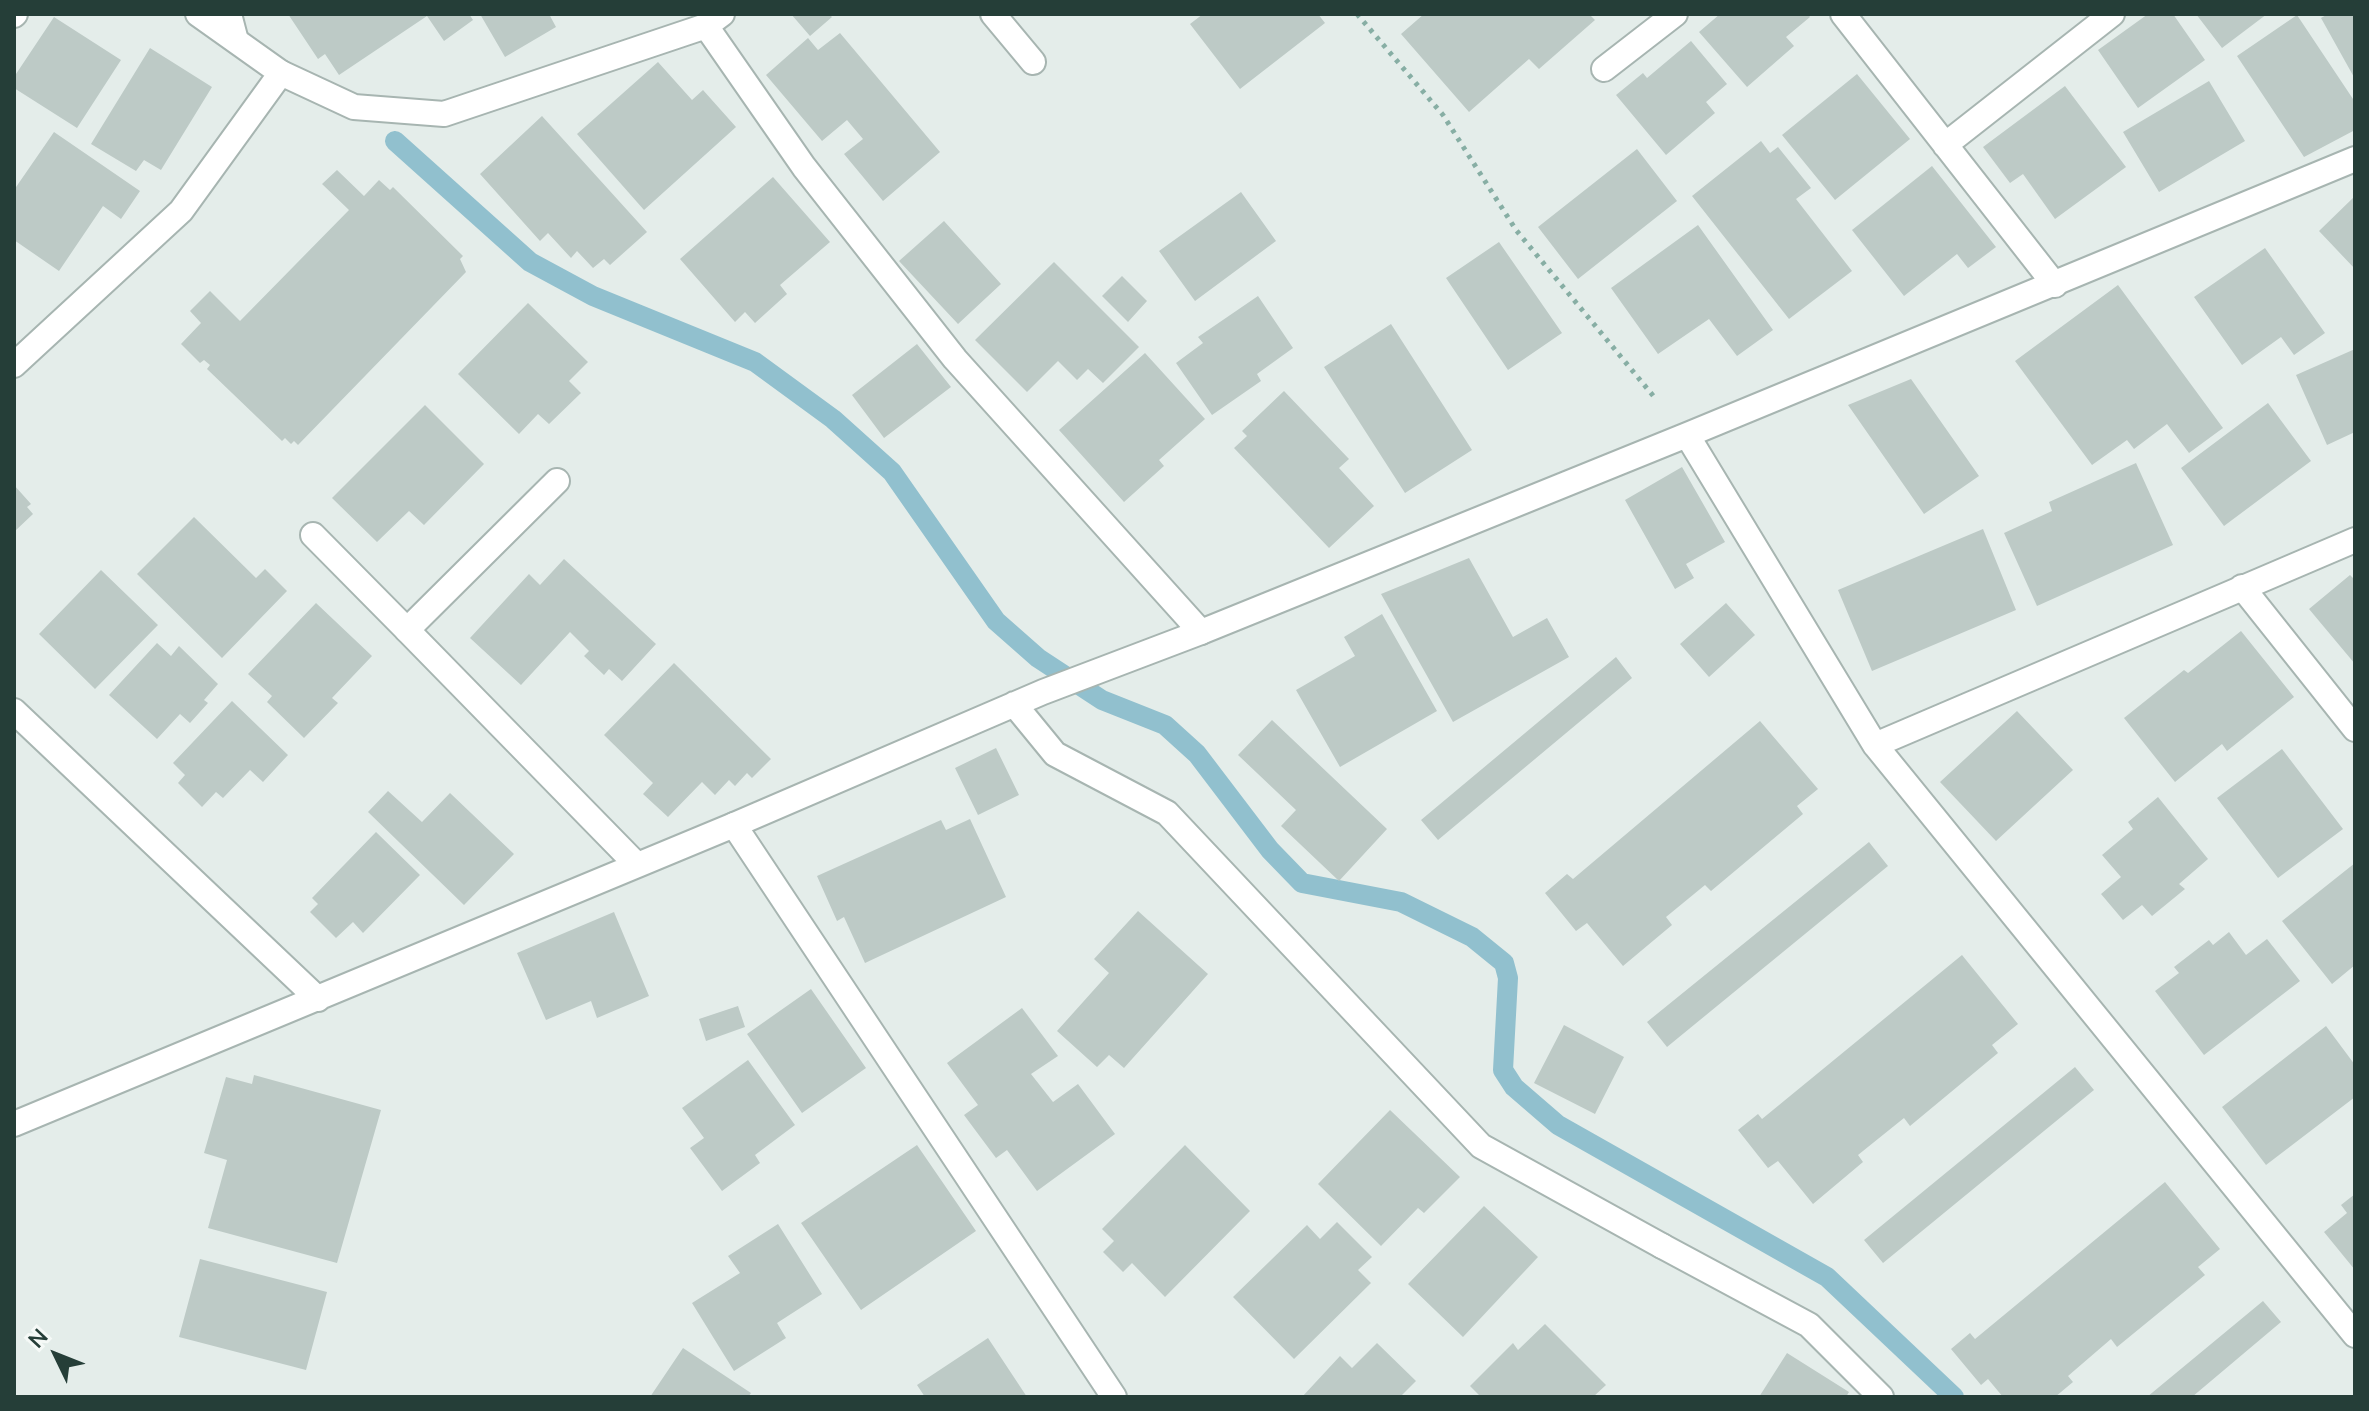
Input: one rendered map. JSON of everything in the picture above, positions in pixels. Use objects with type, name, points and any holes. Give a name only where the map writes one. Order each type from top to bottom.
[{"type":"street","points":[[198,14],[232,26],[281,73],[354,107],[444,114],[714,20],[804,167],[955,359],[1201,632]]},
{"type":"street","points":[[993,14],[1033,62]]},
{"type":"street","points":[[1604,69],[1675,14]]},
{"type":"street","points":[[1843,14],[2055,285]]},
{"type":"street","points":[[1945,145],[2112,14]]},
{"type":"street","points":[[14,365],[181,211],[281,73]]},
{"type":"street","points":[[14,1124],[734,825],[1043,692],[1201,632],[1687,435],[2355,159]]},
{"type":"street","points":[[1687,435],[1875,745],[2355,1335]]},
{"type":"street","points":[[407,630],[557,481]]},
{"type":"street","points":[[313,535],[636,864]]},
{"type":"street","points":[[1875,745],[2355,540]]},
{"type":"street","points":[[2242,587],[2355,729]]},
{"type":"street","points":[[1014,704],[1055,754],[1167,813],[1481,1146],[1809,1325],[1881,1397]]},
{"type":"street","points":[[14,711],[318,999]]},
{"type":"street","points":[[734,825],[1114,1397]]},
{"type":"path","points":[[1357,14],[1443,115],[1516,230],[1687,435]]},
{"type":"building","points":[[288,14],[469,14],[473,20],[444,41],[427,16],[339,75],[325,54],[318,59]]},
{"type":"building","points":[[480,14],[549,14],[556,27],[505,57]]},
{"type":"building","points":[[791,14],[829,14],[832,17],[810,36]]},
{"type":"building","points":[[1203,14],[1318,14],[1325,23],[1240,89],[1190,24]]},
{"type":"building","points":[[1424,14],[1589,14],[1595,20],[1539,69],[1529,59],[1469,112],[1401,34]]},
{"type":"building","points":[[1720,14],[1808,14],[1810,17],[1786,37],[1794,46],[1747,87],[1699,32]]},
{"type":"building","points":[[2148,14],[2173,14],[2205,60],[2138,108],[2098,50]]},
{"type":"building","points":[[2196,14],[2267,14],[2222,48]]},
{"type":"building","points":[[2328,14],[2355,14],[2355,79],[2321,18]]},
{"type":"building","points":[[2297,15],[2355,102],[2355,130],[2304,157],[2237,56]]},
{"type":"building","points":[[54,17],[121,60],[77,128],[14,88],[14,77]]},
{"type":"building","points":[[840,33],[940,152],[883,201],[844,154],[863,139],[847,120],[822,141],[766,75],[808,38],[818,50]]},
{"type":"building","points":[[1691,41],[1727,84],[1706,102],[1715,113],[1666,155],[1616,95],[1643,73],[1647,78]]},
{"type":"building","points":[[150,48],[212,87],[161,170],[144,160],[136,171],[91,144]]},
{"type":"building","points":[[658,62],[692,100],[703,90],[736,127],[644,210],[577,134]]},
{"type":"building","points":[[1857,74],[1910,139],[1835,200],[1782,135]]},
{"type":"building","points":[[2209,81],[2245,141],[2159,192],[2123,132]]},
{"type":"building","points":[[2065,86],[2126,167],[2055,219],[2023,174],[2010,183],[1983,147]]},
{"type":"building","points":[[542,116],[647,232],[610,265],[604,259],[593,268],[577,251],[571,258],[548,233],[540,241],[480,174]]},
{"type":"building","points":[[54,132],[140,191],[121,219],[103,206],[59,271],[14,240],[14,190]]},
{"type":"building","points":[[1761,141],[1770,153],[1778,147],[1811,188],[1796,199],[1852,271],[1789,319],[1692,196]]},
{"type":"building","points":[[1637,149],[1677,201],[1578,279],[1538,227]]},
{"type":"building","points":[[1932,166],[1996,247],[1968,268],[1957,254],[1904,296],[1852,230]]},
{"type":"building","points":[[337,170],[364,196],[379,180],[390,190],[393,187],[463,256],[460,259],[466,272],[298,445],[294,441],[291,444],[285,438],[282,441],[207,369],[210,365],[204,360],[200,363],[181,344],[201,323],[190,311],[210,291],[240,321],[349,210],[322,184]]},
{"type":"building","points":[[773,177],[830,242],[780,285],[787,294],[755,323],[745,312],[735,322],[680,259]]},
{"type":"building","points":[[1241,192],[1276,241],[1195,301],[1159,251]]},
{"type":"building","points":[[2355,196],[2355,269],[2319,231]]},
{"type":"building","points":[[944,221],[1001,284],[958,324],[899,261]]},
{"type":"building","points":[[1698,225],[1773,330],[1737,356],[1709,319],[1658,354],[1611,288]]},
{"type":"building","points":[[1499,242],[1562,333],[1508,370],[1446,278]]},
{"type":"building","points":[[2265,248],[2325,333],[2294,355],[2281,337],[2242,365],[2194,297]]},
{"type":"building","points":[[1054,262],[1139,347],[1103,383],[1088,369],[1077,380],[1058,361],[1027,392],[975,340]]},
{"type":"building","points":[[1122,276],[1147,301],[1128,322],[1102,296]]},
{"type":"building","points":[[2118,285],[2223,428],[2189,453],[2167,424],[2134,449],[2127,440],[2092,465],[2015,361]]},
{"type":"building","points":[[1258,296],[1293,348],[1257,374],[1261,381],[1212,415],[1176,363],[1203,343],[1198,337]]},
{"type":"building","points":[[528,303],[588,362],[569,381],[581,393],[549,424],[538,414],[519,434],[458,374]]},
{"type":"building","points":[[1391,324],[1472,450],[1405,493],[1324,367]]},
{"type":"building","points":[[917,344],[951,387],[884,438],[852,395]]},
{"type":"building","points":[[2355,349],[2355,432],[2327,445],[2296,375]]},
{"type":"building","points":[[1145,353],[1205,419],[1159,460],[1164,466],[1124,502],[1059,430]]},
{"type":"building","points":[[1911,379],[1979,476],[1924,514],[1848,405]]},
{"type":"building","points":[[1284,391],[1349,459],[1339,468],[1374,506],[1329,548],[1234,448],[1247,436],[1242,431]]},
{"type":"building","points":[[2268,403],[2311,461],[2224,526],[2181,468]]},
{"type":"building","points":[[425,405],[484,464],[424,525],[409,511],[377,542],[332,498]]},
{"type":"building","points":[[2136,463],[2173,545],[2037,606],[2004,533],[2052,511],[2049,502]]},
{"type":"building","points":[[1682,467],[1725,542],[1686,564],[1694,578],[1675,589],[1625,500]]},
{"type":"building","points":[[14,485],[31,504],[27,507],[33,514],[14,532]]},
{"type":"building","points":[[194,517],[256,578],[265,569],[287,591],[222,658],[137,574]]},
{"type":"building","points":[[1983,529],[2016,610],[1872,671],[1838,590]]},
{"type":"building","points":[[1469,558],[1513,637],[1547,618],[1569,657],[1453,722],[1381,594]]},
{"type":"building","points":[[564,559],[656,644],[622,681],[609,669],[604,675],[584,656],[589,651],[570,632],[521,685],[470,638],[529,574],[540,585]]},
{"type":"building","points":[[101,570],[158,625],[95,689],[39,634]]},
{"type":"building","points":[[2350,575],[2355,580],[2355,664],[2309,609]]},
{"type":"building","points":[[316,603],[372,656],[332,698],[338,703],[304,738],[267,702],[272,696],[248,674]]},
{"type":"building","points":[[1726,603],[1755,635],[1709,677],[1680,644]]},
{"type":"building","points":[[1382,614],[1437,711],[1340,767],[1296,690],[1355,656],[1344,637]]},
{"type":"building","points":[[2241,631],[2294,697],[2227,751],[2222,744],[2175,782],[2124,718],[2184,670],[2188,673]]},
{"type":"building","points":[[157,643],[171,656],[179,646],[218,684],[204,700],[208,703],[190,723],[180,714],[157,739],[109,695]]},
{"type":"building","points":[[1616,657],[1632,678],[1438,840],[1421,820]]},
{"type":"building","points":[[674,663],[771,759],[752,778],[747,773],[735,786],[729,780],[715,795],[702,782],[668,817],[643,794],[653,783],[604,735]]},
{"type":"building","points":[[232,701],[288,755],[263,782],[250,770],[223,798],[216,792],[202,807],[178,783],[185,775],[173,763]]},
{"type":"building","points":[[2017,711],[2073,770],[1996,841],[1940,782]]},
{"type":"building","points":[[1272,720],[1387,829],[1339,881],[1281,826],[1296,810],[1238,755]]},
{"type":"building","points":[[1760,721],[1818,789],[1797,806],[1803,814],[1711,891],[1705,885],[1666,917],[1672,925],[1623,966],[1587,923],[1576,931],[1545,893],[1567,874],[1573,879]]},
{"type":"building","points":[[996,748],[1019,795],[978,815],[955,768]]},
{"type":"building","points":[[2282,749],[2343,829],[2278,878],[2217,798]]},
{"type":"building","points":[[388,791],[422,822],[450,793],[514,854],[464,905],[368,812]]},
{"type":"building","points":[[2158,797],[2208,859],[2179,884],[2185,889],[2152,916],[2142,905],[2123,920],[2101,894],[2121,877],[2102,855],[2133,829],[2128,822]]},
{"type":"building","points":[[970,819],[1006,897],[865,963],[844,917],[837,921],[817,876],[941,820],[946,830]]},
{"type":"building","points":[[376,832],[420,875],[363,933],[353,922],[336,938],[310,912],[318,904],[312,898]]},
{"type":"building","points":[[1869,842],[1888,866],[1667,1047],[1647,1022]]},
{"type":"building","points":[[2355,863],[2355,965],[2332,984],[2282,921]]},
{"type":"building","points":[[1138,911],[1208,974],[1124,1068],[1109,1055],[1097,1067],[1057,1031],[1109,973],[1094,959]]},
{"type":"building","points":[[614,912],[649,996],[597,1018],[591,1001],[546,1020],[517,953]]},
{"type":"building","points":[[2229,932],[2246,955],[2267,939],[2300,981],[2204,1055],[2155,991],[2179,973],[2174,967],[2209,940],[2213,945]]},
{"type":"building","points":[[1962,955],[2018,1024],[1992,1045],[1998,1053],[1910,1126],[1904,1118],[1858,1155],[1863,1162],[1813,1204],[1778,1161],[1768,1168],[1738,1130],[1758,1114],[1762,1119]]},
{"type":"building","points":[[811,989],[866,1068],[802,1113],[747,1034]]},
{"type":"building","points":[[738,1006],[745,1027],[706,1041],[699,1019]]},
{"type":"building","points":[[1022,1008],[1058,1056],[1031,1074],[1053,1102],[1078,1084],[1115,1134],[1037,1191],[1007,1150],[996,1158],[964,1115],[978,1105],[947,1063]]},
{"type":"building","points":[[1564,1025],[1624,1057],[1595,1114],[1534,1083]]},
{"type":"building","points":[[2326,1026],[2355,1065],[2355,1097],[2266,1165],[2222,1107]]},
{"type":"building","points":[[748,1060],[795,1125],[755,1155],[760,1163],[722,1191],[690,1148],[704,1138],[682,1108]]},
{"type":"building","points":[[2075,1067],[2094,1090],[1883,1263],[1864,1240]]},
{"type":"building","points":[[254,1075],[381,1110],[337,1263],[208,1228],[227,1160],[204,1153],[226,1077],[252,1084]]},
{"type":"building","points":[[1390,1110],[1460,1177],[1424,1213],[1418,1208],[1381,1246],[1318,1184]]},
{"type":"building","points":[[917,1145],[976,1231],[861,1310],[801,1223]]},
{"type":"building","points":[[1185,1145],[1250,1211],[1165,1297],[1132,1263],[1123,1272],[1103,1252],[1114,1241],[1102,1229]]},
{"type":"building","points":[[2165,1182],[2220,1249],[2198,1267],[2205,1275],[2117,1347],[2111,1339],[2068,1376],[2073,1382],[2055,1397],[2003,1397],[1988,1379],[1981,1385],[1951,1349],[1970,1333],[1975,1339]]},
{"type":"building","points":[[2355,1194],[2355,1270],[2324,1232],[2347,1213],[2341,1205]]},
{"type":"building","points":[[1484,1206],[1538,1257],[1463,1337],[1408,1284]]},
{"type":"building","points":[[1337,1222],[1372,1257],[1358,1270],[1371,1283],[1294,1359],[1233,1297],[1307,1225],[1320,1239]]},
{"type":"building","points":[[778,1224],[822,1294],[777,1323],[786,1338],[734,1371],[692,1303],[740,1273],[728,1256]]},
{"type":"building","points":[[200,1259],[327,1292],[306,1370],[179,1337]]},
{"type":"building","points":[[2263,1301],[2281,1322],[2192,1397],[2147,1397]]},
{"type":"building","points":[[1545,1324],[1606,1385],[1593,1397],[1481,1397],[1470,1386],[1513,1343],[1518,1350]]},
{"type":"building","points":[[988,1338],[1027,1397],[925,1397],[917,1385]]},
{"type":"building","points":[[1377,1343],[1416,1381],[1400,1397],[1302,1397],[1340,1356],[1352,1368]]},
{"type":"building","points":[[683,1348],[751,1393],[748,1397],[650,1397]]},
{"type":"building","points":[[1787,1353],[1849,1392],[1846,1397],[1759,1397]]},
{"type":"waterway","points":[[395,141],[530,262],[593,296],[755,362],[833,419],[892,472],[996,621],[1038,658],[1102,700],[1165,725],[1197,754],[1270,850],[1302,883],[1401,902],[1472,937],[1504,963],[1508,978],[1503,1070],[1514,1087],[1558,1125],[1827,1277],[1954,1397]]}]
